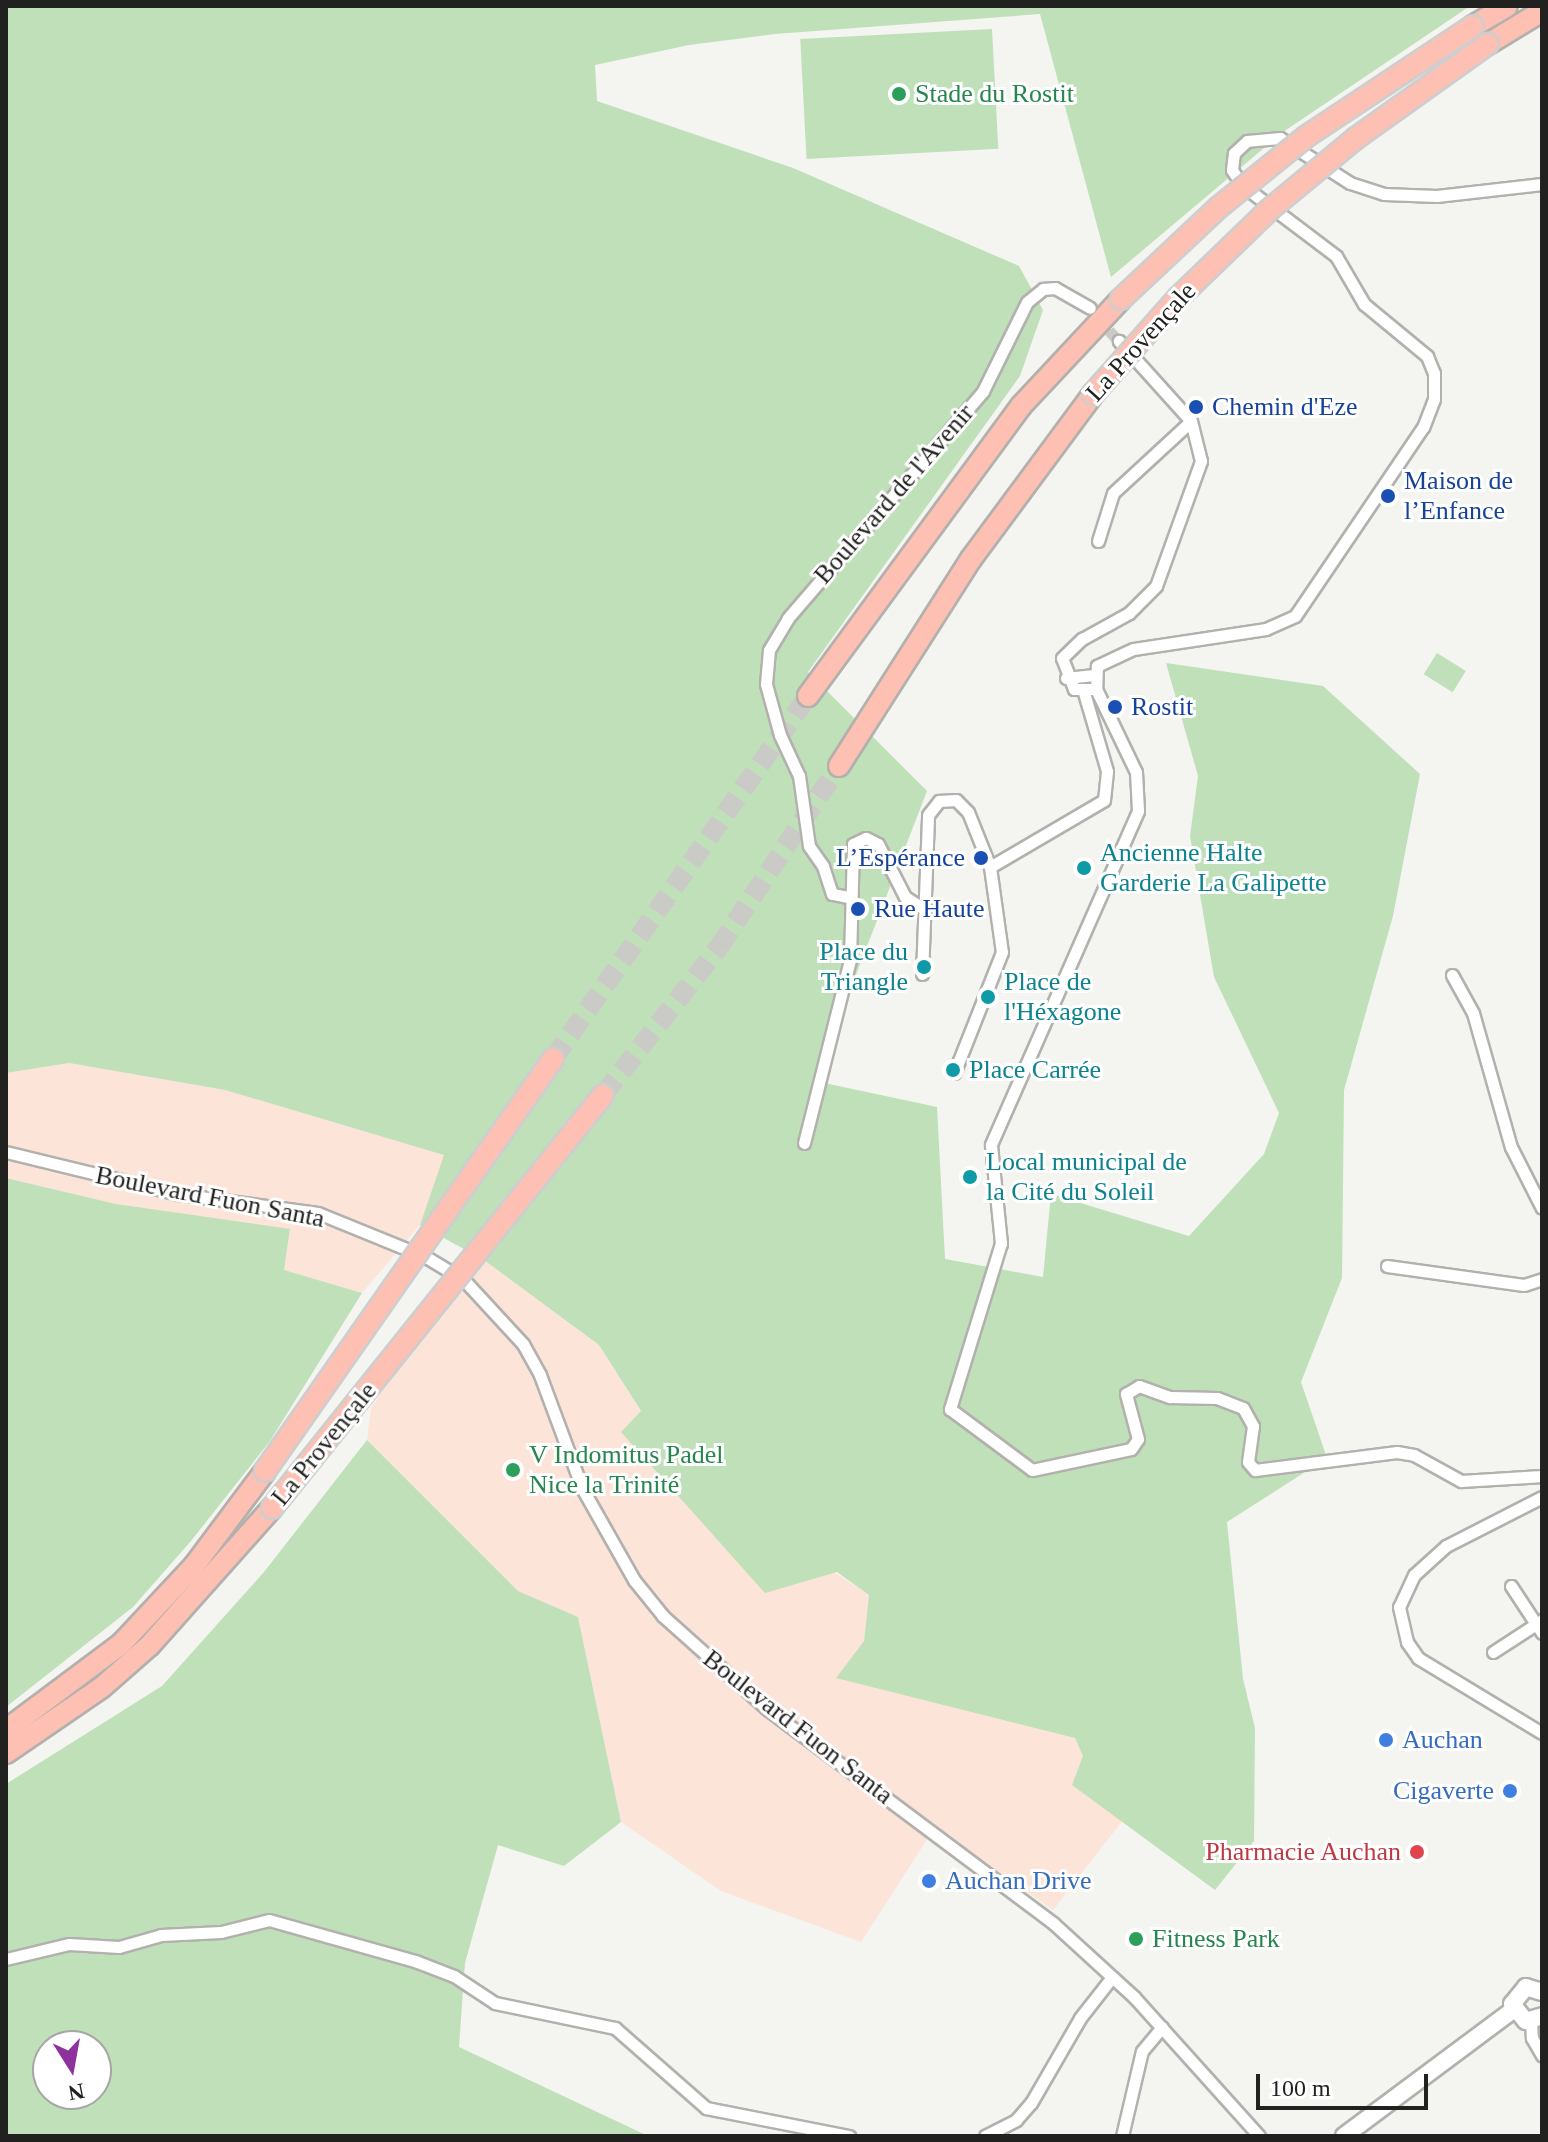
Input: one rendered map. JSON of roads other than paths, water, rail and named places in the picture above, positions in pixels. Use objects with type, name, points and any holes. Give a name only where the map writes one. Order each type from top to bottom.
[{"type":"highway","name":"La Provençale","points":[[808,696],[1021,406],[1121,299],[1296,144],[1507,6]]},
{"type":"highway","name":"La Provençale","points":[[839,766],[971,559],[1093,394],[1178,298],[1269,210],[1367,129],[1488,44],[1542,11]]},
{"type":"highway","name":"La Provençale","points":[[6,1730],[121,1644],[194,1566],[265,1471],[553,1059]]},
{"type":"highway","name":"La Provençale","points":[[6,1753],[101,1688],[149,1646],[272,1508],[603,1095]]},
{"type":"main road","points":[[1344,2136],[1513,2010],[1520,1989],[1532,1987],[1542,1992]]},
{"type":"main road","points":[[1513,2010],[1537,2019]]},
{"type":"street","points":[[1542,184],[1437,196],[1384,194],[1350,183],[1280,138],[1254,139],[1240,146],[1231,161],[1242,185],[1336,256],[1364,304],[1427,356],[1435,385],[1430,412],[1295,616],[1266,629],[1133,649],[1104,660],[1094,675],[1096,689],[1132,760],[1139,786],[1138,811],[991,1145],[1001,1243],[950,1409],[1032,1470],[1131,1449],[1138,1439],[1126,1394],[1139,1386],[1170,1397],[1217,1398],[1243,1408],[1253,1426],[1248,1462],[1255,1470],[1397,1452],[1414,1455],[1461,1481],[1542,1476]]},
{"type":"street","name":"Boulevard de l'Avenir","points":[[848,897],[832,894],[823,866],[809,846],[799,776],[776,722],[765,664],[788,618],[983,391],[1027,302],[1043,289],[1055,288],[1090,308]]},
{"type":"street","points":[[990,867],[1104,800],[1107,771],[1084,693],[1066,678],[1065,653],[1129,613],[1160,578],[1201,461],[1191,421],[1119,341]]},
{"type":"street","points":[[1098,541],[1113,493],[1191,421]]},
{"type":"street","points":[[1066,678],[1094,675]]},
{"type":"street","points":[[1084,693],[1096,689]]},
{"type":"street","points":[[922,974],[927,958],[921,907],[928,815],[939,801],[963,804],[990,867],[1002,952],[954,1073]]},
{"type":"street","points":[[804,1143],[850,960],[848,897],[851,848],[866,838],[882,850],[905,897],[921,907]]},
{"type":"street","points":[[1452,975],[1469,1003],[1511,1147],[1542,1208]]},
{"type":"street","name":"Boulevard Fuon Santa","points":[[6,1152],[178,1194],[318,1213],[426,1257],[464,1280],[523,1344],[540,1375],[582,1488],[634,1580],[663,1616],[767,1709],[1053,1923],[1162,2027],[1259,2136]]},
{"type":"street","points":[[1387,1266],[1524,1285],[1542,1279]]},
{"type":"street","points":[[1542,1497],[1446,1546],[1414,1575],[1399,1607],[1407,1642],[1418,1658],[1542,1733]]},
{"type":"street","points":[[1493,1652],[1540,1626],[1511,1586]]},
{"type":"street","points":[[6,1959],[69,1944],[119,1947],[161,1935],[221,1932],[269,1920],[415,1961],[454,1976],[495,2003],[615,2028],[706,2108],[849,2136]]},
{"type":"street","points":[[985,2136],[1016,2120],[1031,2103],[1080,2018],[1112,1977]]},
{"type":"street","points":[[1537,2019],[1532,2038],[1542,2055]]},
{"type":"street","points":[[1122,2136],[1142,2051],[1162,2027]]},
{"type":"tunnel","points":[[1098,318],[1119,341]]},
{"type":"tunnel","points":[[553,1059],[808,696]]},
{"type":"tunnel","points":[[603,1095],[719,947],[839,766]]},
{"type":"place","name":"Stade du Rostit","points":[[899,94]]},
{"type":"place","name":"Chemin d'Eze","points":[[1196,407]]},
{"type":"place","name":"Maison de l’Enfance","points":[[1388,496]]},
{"type":"place","name":"Rostit","points":[[1115,707]]},
{"type":"place","name":"L’Espérance","points":[[981,858]]},
{"type":"place","name":"Ancienne Halte Garderie La Galipette","points":[[1084,868]]},
{"type":"place","name":"Rue Haute","points":[[858,909]]},
{"type":"place","name":"Place du Triangle","points":[[924,967]]},
{"type":"place","name":"Place de l'Héxagone","points":[[988,997]]},
{"type":"place","name":"Place Carrée","points":[[953,1070]]},
{"type":"place","name":"Local municipal de la Cité du Soleil","points":[[970,1177]]},
{"type":"place","name":"V Indomitus Padel Nice la Trinité","points":[[513,1470]]},
{"type":"place","name":"Auchan","points":[[1386,1740]]},
{"type":"place","name":"Cigaverte","points":[[1510,1791]]},
{"type":"place","name":"Pharmacie Auchan","points":[[1417,1852]]},
{"type":"place","name":"Auchan Drive","points":[[929,1881]]},
{"type":"place","name":"Fitness Park","points":[[1136,1939]]}]
